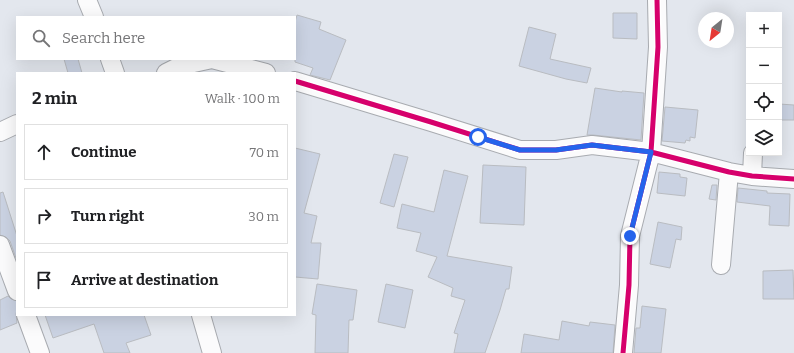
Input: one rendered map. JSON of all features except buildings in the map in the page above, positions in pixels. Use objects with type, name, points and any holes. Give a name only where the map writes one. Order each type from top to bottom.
[{"type":"street","points":[[87,0],[94,16]]},
{"type":"street","points":[[622,353],[629,285],[630,236],[651,152],[658,47],[657,0]]},
{"type":"street","points":[[110,60],[116,72]]},
{"type":"street","points":[[168,72],[180,66],[207,60]]},
{"type":"street","points":[[216,60],[262,72]]},
{"type":"street","points":[[296,81],[520,150],[556,150],[592,145],[651,152],[728,172],[752,176],[794,179]]},
{"type":"street","points":[[0,132],[16,124]]},
{"type":"street","points":[[752,176],[753,156]]},
{"type":"street","points":[[721,265],[728,172]]},
{"type":"street","points":[[0,244],[16,288]]},
{"type":"street","points":[[26,316],[40,353]]},
{"type":"street","points":[[201,316],[212,353]]},
{"type":"cycle path","points":[[623,353],[629,285],[630,236],[651,152],[658,47],[657,0]]},
{"type":"cycle path","points":[[296,81],[520,150],[556,150],[592,145],[651,152],[729,172],[752,176],[794,179]]},
{"type":"route","points":[[478,137],[520,150],[556,150],[592,145],[651,152],[630,236]]}]
